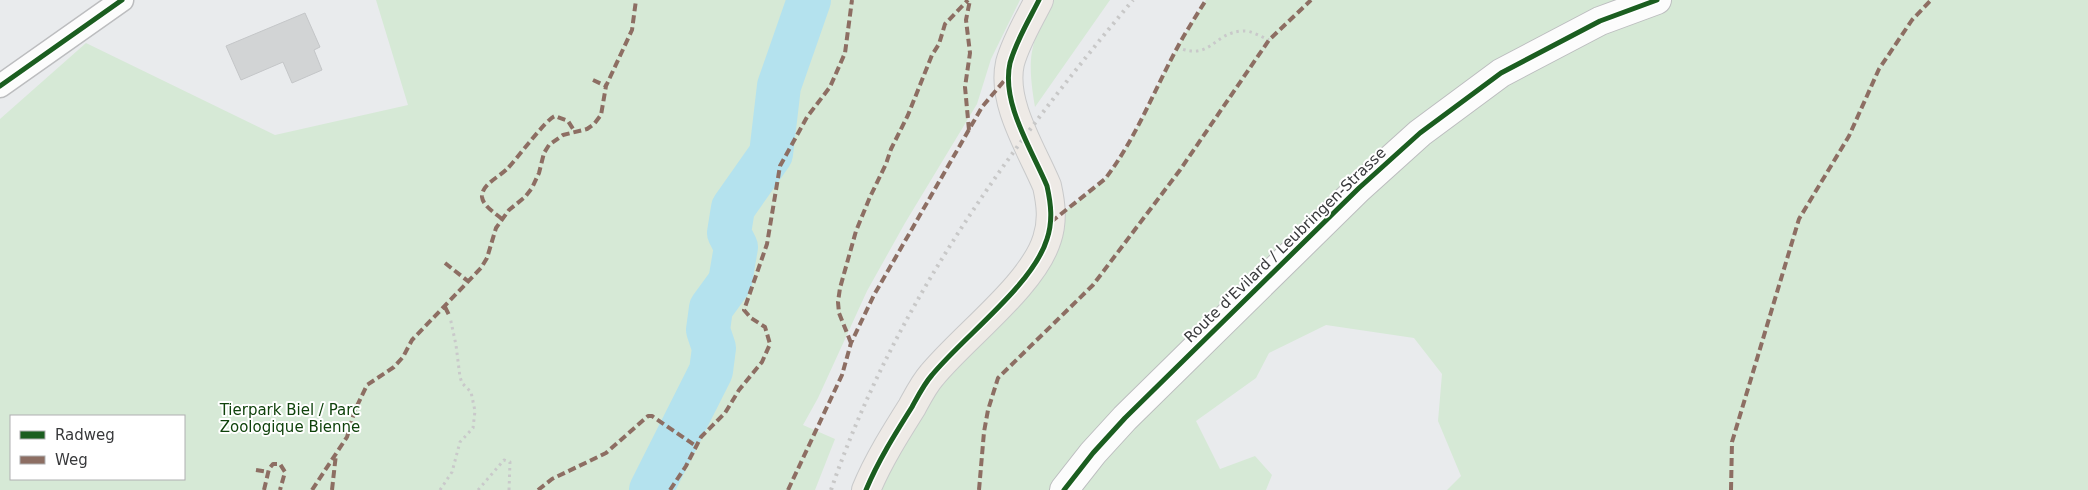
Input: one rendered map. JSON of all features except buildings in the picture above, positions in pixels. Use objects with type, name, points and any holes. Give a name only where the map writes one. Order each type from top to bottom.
[{"type":"main road","points":[[866,490],[892,437],[931,377],[1024,278],[1039,258],[1045,245],[1050,222],[1050,199],[1047,186],[1015,114],[1011,100],[1009,75],[1013,53],[1039,0]]},
{"type":"street","points":[[0,86],[122,0]]},
{"type":"street","name":"Route d'Evilard / Leubringen-Strasse","points":[[1064,490],[1093,453],[1126,418],[1359,188],[1420,133],[1464,98],[1509,69],[1600,21],[1657,0]]},
{"type":"path","points":[[1177,47],[1195,53],[1204,50],[1222,37],[1244,30],[1269,40]]},
{"type":"path","points":[[440,490],[452,472],[460,442],[473,428],[475,411],[471,392],[462,383],[460,376],[450,317]]},
{"type":"path","points":[[478,490],[504,460],[510,462],[509,490]]},
{"type":"green space","name":"Tierpark Biel / Parc Zoologique Bienne","points":[[376,0],[1020,0],[991,59],[977,104],[905,223],[867,291],[818,398],[803,425],[835,439],[815,490],[0,490],[0,119],[86,43],[275,135],[408,105]]},
{"type":"green space","points":[[1053,0],[1110,0],[1035,107],[1031,76],[1032,52],[1039,29]]},
{"type":"green space","points":[[1206,0],[2088,0],[2088,490],[1447,490],[1461,476],[1438,421],[1442,374],[1414,338],[1326,325],[1269,353],[1256,378],[1196,421],[1220,469],[1255,456],[1272,475],[1266,490],[866,490],[1051,222],[1105,179],[1116,164],[1135,132],[1179,44]]},
{"type":"waterway","points":[[651,490],[711,371],[714,348],[708,330],[711,308],[730,282],[736,247],[729,233],[733,208],[771,154],[779,86],[809,0]]},
{"type":"railway","points":[[831,490],[857,422],[887,357],[922,293],[959,232],[1042,113],[1133,0]]},
{"type":"marked path","points":[[312,490],[347,437],[355,410],[367,385],[394,367],[403,357],[412,340],[481,268],[487,258],[496,228],[509,210],[525,197],[532,188],[539,173],[544,153],[549,145],[563,135],[587,129],[601,115],[606,86],[632,30],[636,0]]},
{"type":"marked path","points":[[670,490],[686,466],[701,437],[725,413],[739,390],[762,362],[770,344],[765,327],[751,318],[744,310],[767,244],[780,166],[807,117],[830,87],[845,53],[852,0]]},
{"type":"marked path","points":[[851,343],[839,313],[838,302],[840,288],[856,231],[891,149],[908,115],[932,55],[939,44],[945,24],[968,0]]},
{"type":"marked path","points":[[969,130],[965,87],[970,53],[966,20],[970,0]]},
{"type":"marked path","points":[[1051,222],[1105,179],[1116,164],[1135,132],[1179,44],[1206,0]]},
{"type":"marked path","points":[[979,490],[984,432],[988,410],[998,378],[1093,285],[1180,170],[1269,40],[1311,0]]},
{"type":"marked path","points":[[1731,490],[1732,442],[1799,219],[1849,136],[1879,69],[1912,20],[1931,0]]},
{"type":"marked path","points":[[788,490],[842,375],[851,343],[874,295],[982,107],[1009,75]]},
{"type":"marked path","points":[[593,80],[606,86]]},
{"type":"marked path","points":[[502,219],[483,200],[482,193],[487,185],[507,169],[551,118],[555,116],[568,121],[575,132]]},
{"type":"marked path","points":[[445,263],[469,282]]},
{"type":"marked path","points":[[445,307],[450,317]]},
{"type":"marked path","points":[[538,490],[552,479],[606,453],[648,416],[652,416],[696,446]]},
{"type":"marked path","points":[[332,490],[336,454]]},
{"type":"marked path","points":[[264,490],[269,469],[273,464],[280,464],[285,472],[280,490]]},
{"type":"marked path","points":[[256,470],[268,472]]},
{"type":"cycle path","points":[[0,86],[122,0]]},
{"type":"cycle path","points":[[866,490],[887,448],[926,382],[1013,292],[1028,274],[1047,239],[1051,212],[1047,186],[1019,126],[1010,94],[1008,78],[1010,63],[1016,47],[1039,0]]},
{"type":"cycle path","points":[[1064,490],[1093,453],[1125,418],[1359,188],[1420,133],[1501,73],[1600,21],[1657,0]]}]
